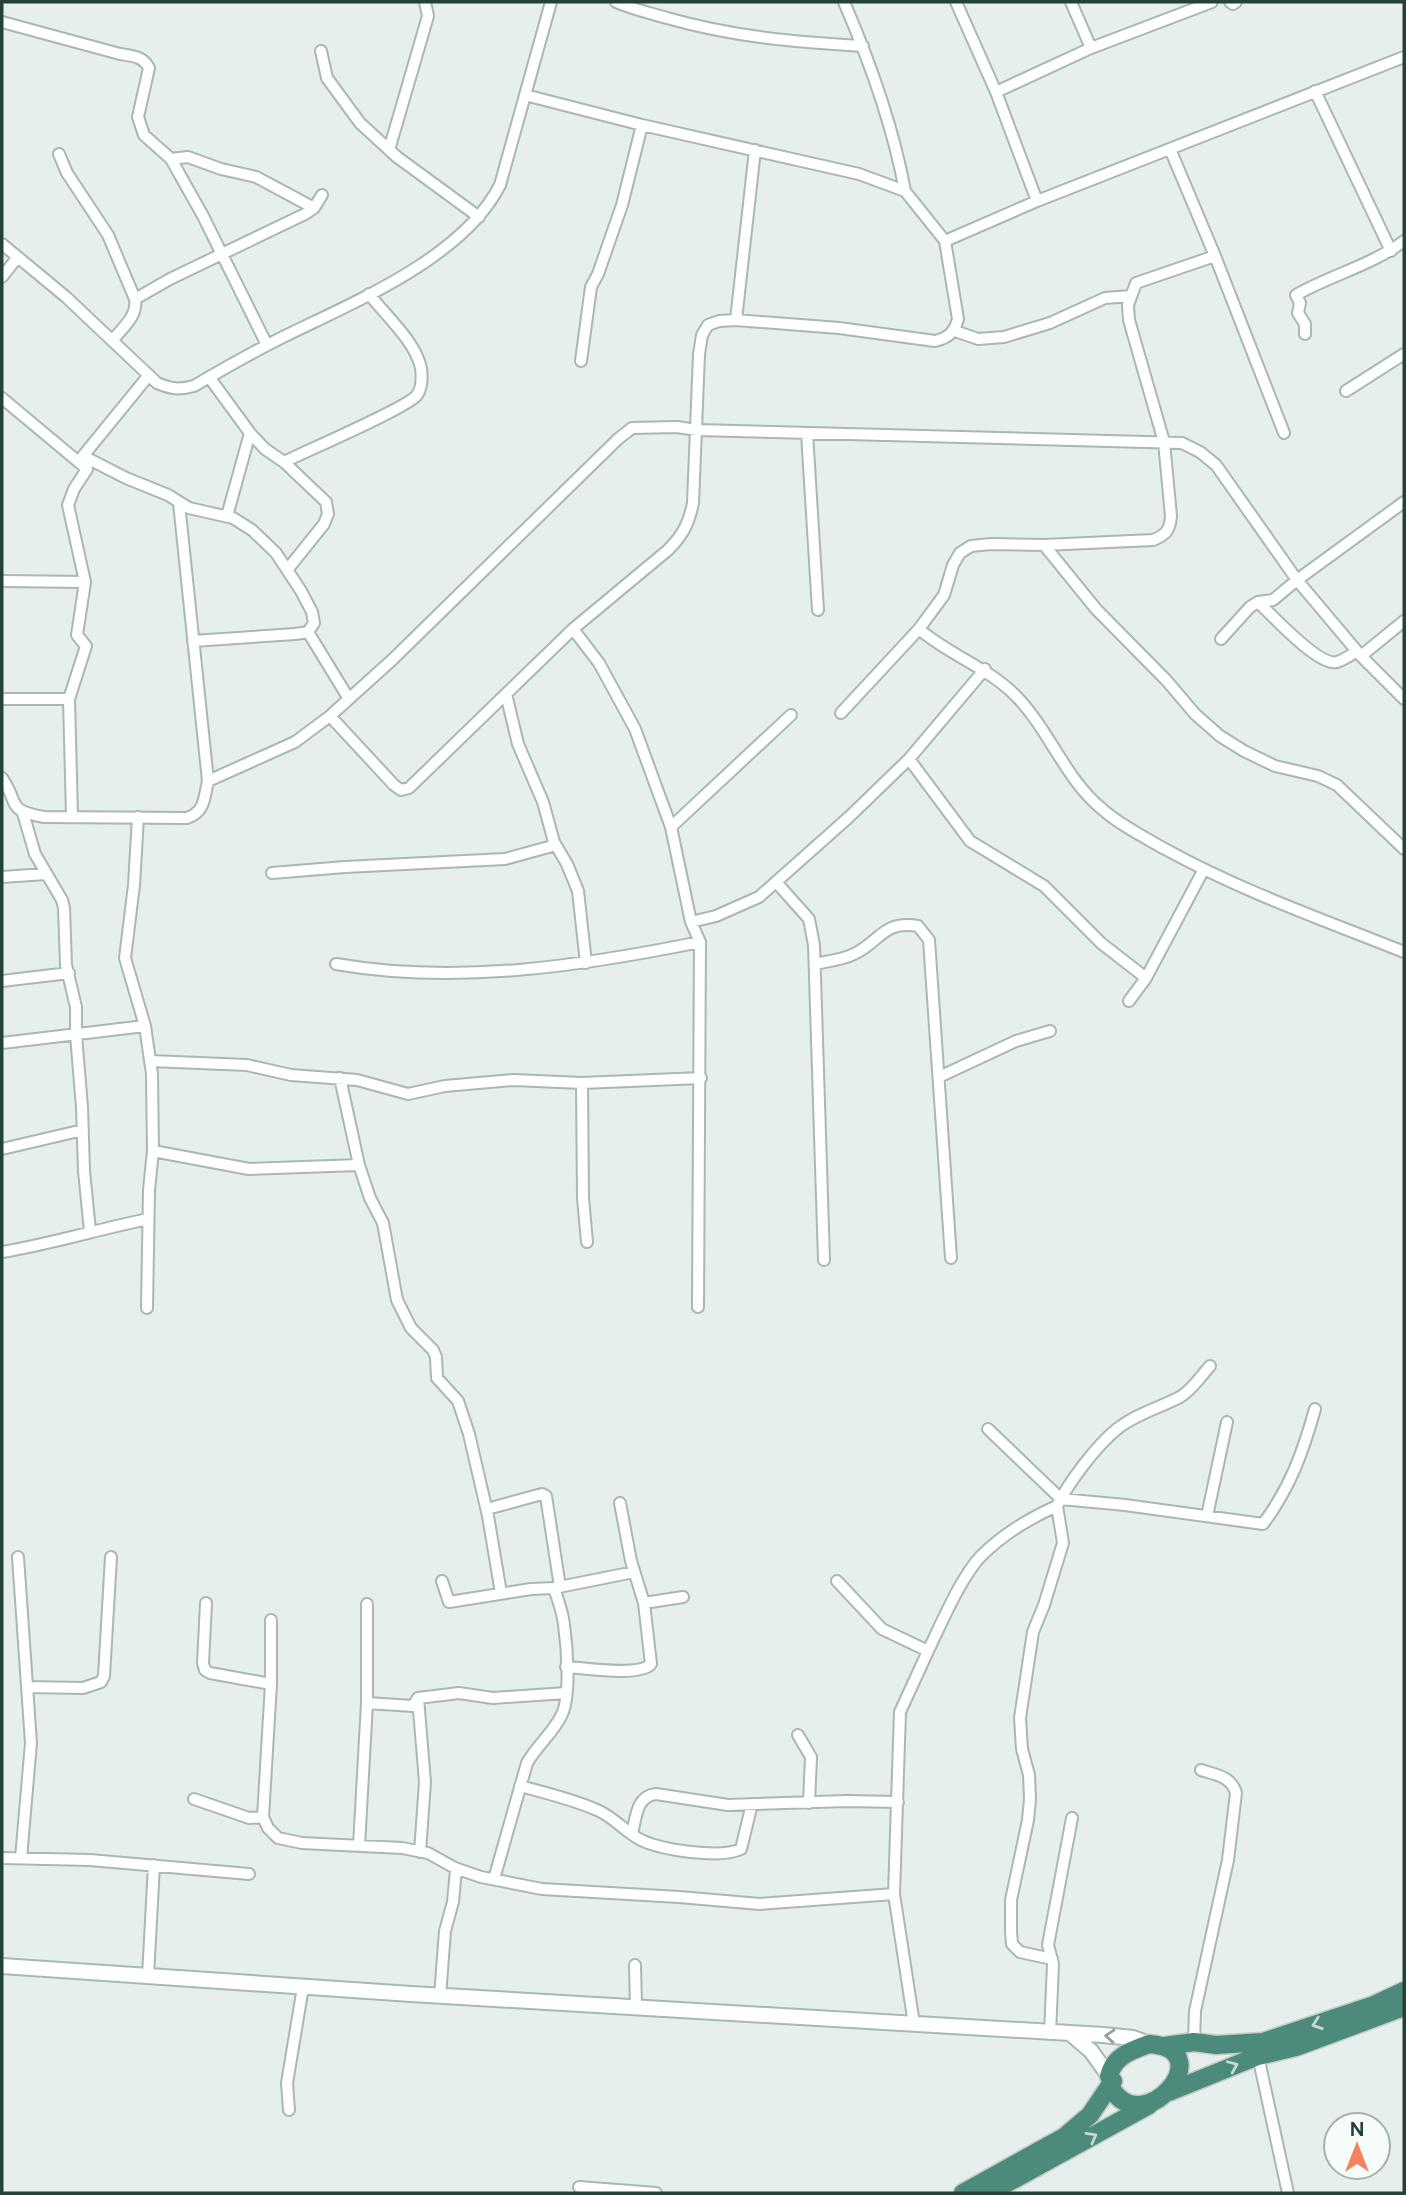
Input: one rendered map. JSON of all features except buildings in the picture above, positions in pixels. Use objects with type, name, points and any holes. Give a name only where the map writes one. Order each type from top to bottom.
[{"type":"highway","points":[[1157,2045],[1174,2052],[1180,2071],[1163,2096],[1132,2104],[1121,2099],[1110,2086],[1112,2066],[1130,2051],[1157,2045],[1194,2042],[1216,2045],[1263,2042],[1374,2005],[1404,1992]]},
{"type":"highway","points":[[989,2193],[1163,2096],[1258,2056],[1296,2047],[1404,2007]]},
{"type":"highway","points":[[963,2193],[1064,2137],[1090,2115],[1111,2079]]},
{"type":"main road","points":[[2,1966],[440,1996],[1133,2038],[1157,2045]]},
{"type":"main road","points":[[1071,2034],[1091,2051],[1111,2079]]},
{"type":"street","points":[[389,150],[428,16],[425,2]]},
{"type":"street","points":[[2,244],[66,297],[157,383],[181,389],[194,386],[267,345],[369,294],[452,243],[480,217],[491,204],[500,185],[551,2]]},
{"type":"street","points":[[616,2],[685,23],[736,34],[787,42],[863,46]]},
{"type":"street","points":[[330,716],[401,790],[409,788],[573,629],[681,537],[689,522],[693,503],[702,335],[708,326],[719,321],[736,320],[839,328],[919,341],[946,338],[955,331],[958,319],[945,241],[905,191],[898,155],[863,46],[844,2]]},
{"type":"street","points":[[956,2],[996,92],[1037,201]]},
{"type":"street","points":[[1071,2],[1091,48]]},
{"type":"street","points":[[996,92],[1184,7],[1212,2]]},
{"type":"street","points":[[1230,2],[1236,2]]},
{"type":"street","points":[[2,22],[135,56],[145,61],[149,68],[138,117],[144,135],[171,159],[267,345]]},
{"type":"street","points":[[321,51],[327,78],[360,123],[428,181],[480,217]]},
{"type":"street","points":[[945,241],[1037,201],[1404,57]]},
{"type":"street","points":[[1315,90],[1391,251]]},
{"type":"street","points":[[526,95],[642,125],[859,174],[905,191]]},
{"type":"street","points":[[581,361],[591,287],[622,205],[642,125]]},
{"type":"street","points":[[1170,149],[1284,433]]},
{"type":"street","points":[[736,320],[755,150]]},
{"type":"street","points":[[59,154],[67,173],[108,235],[135,299],[133,315],[113,340]]},
{"type":"street","points":[[171,159],[188,157],[221,169],[256,177],[314,208]]},
{"type":"street","points":[[135,299],[314,208],[322,195]]},
{"type":"street","points":[[1305,334],[1305,324],[1298,313],[1300,303],[1296,295],[1391,251],[1404,241]]},
{"type":"street","points":[[841,713],[919,629],[944,595],[953,565],[960,553],[971,546],[1153,540],[1166,534],[1171,516],[1164,442],[1129,320],[1128,305],[1136,283],[1215,256]]},
{"type":"street","points":[[2,277],[16,258]]},
{"type":"street","points":[[284,462],[399,407],[417,395],[421,369],[415,352],[369,294]]},
{"type":"street","points":[[955,331],[978,339],[1004,337],[1050,323],[1105,298],[1131,296]]},
{"type":"street","points":[[1346,391],[1404,354]]},
{"type":"street","points":[[83,456],[149,375]]},
{"type":"street","points":[[209,377],[250,433],[265,449],[322,496],[328,508],[324,524],[287,570]]},
{"type":"street","points":[[2,398],[87,469]]},
{"type":"street","points":[[208,780],[295,742],[330,716],[392,660],[632,428],[677,427],[697,430],[1182,443],[1200,452],[1216,465],[1297,580],[1359,654],[1404,699]]},
{"type":"street","points":[[227,516],[250,433]]},
{"type":"street","points":[[807,433],[818,610]]},
{"type":"street","points":[[83,456],[87,469]]},
{"type":"street","points":[[83,456],[168,495],[188,508],[227,516],[253,530],[276,553],[312,612],[314,623],[308,632]]},
{"type":"street","points":[[72,816],[69,699],[86,646],[77,635],[85,582],[68,505],[74,489],[87,469]]},
{"type":"street","points":[[1221,639],[1242,615],[1258,602],[1273,600],[1404,502]]},
{"type":"street","points":[[2,778],[13,805],[23,813],[44,817],[187,818],[197,814],[203,805],[208,780],[179,503]]},
{"type":"street","points":[[1044,545],[1096,609],[1167,681],[1195,714],[1220,736],[1275,766],[1318,776],[1337,785],[1404,849]]},
{"type":"street","points":[[2,581],[85,582]]},
{"type":"street","points":[[1258,602],[1307,648],[1328,662],[1337,663],[1359,654],[1404,621]]},
{"type":"street","points":[[573,629],[599,663],[635,729],[671,827],[691,922],[700,942],[698,1307]]},
{"type":"street","points":[[919,629],[940,645],[985,669],[1016,696],[1045,732],[1081,788],[1101,809],[1144,837],[1204,869],[1404,952]]},
{"type":"street","points":[[308,632],[349,699]]},
{"type":"street","points":[[193,640],[308,632]]},
{"type":"street","points":[[691,922],[741,907],[759,897],[909,759],[985,669]]},
{"type":"street","points":[[506,694],[518,744],[543,802],[556,845],[578,891],[586,963]]},
{"type":"street","points":[[2,699],[69,699]]},
{"type":"street","points":[[671,827],[791,715]]},
{"type":"street","points":[[909,759],[970,841],[1044,886],[1101,943],[1146,978]]},
{"type":"street","points":[[23,813],[35,854],[64,908],[66,965],[76,1007],[84,1171],[90,1231]]},
{"type":"street","points":[[138,817],[134,885],[125,958],[145,1027],[151,1061],[153,1151],[146,1308]]},
{"type":"street","points":[[272,873],[505,859],[556,845]]},
{"type":"street","points":[[1129,1001],[1146,978],[1204,869]]},
{"type":"street","points":[[2,877],[46,874]]},
{"type":"street","points":[[776,882],[809,919],[814,945],[824,1260]]},
{"type":"street","points":[[815,964],[856,954],[885,930],[903,923],[918,926],[929,940],[951,1258]]},
{"type":"street","points":[[336,964],[378,970],[450,974],[586,963],[700,942]]},
{"type":"street","points":[[2,981],[69,973]]},
{"type":"street","points":[[2,1044],[145,1027]]},
{"type":"street","points":[[939,1077],[1016,1041],[1050,1031]]},
{"type":"street","points":[[151,1061],[247,1065],[291,1075],[340,1077],[408,1094],[473,1083],[514,1080],[583,1083],[701,1078]]},
{"type":"street","points":[[340,1077],[359,1166],[370,1198],[383,1223],[397,1300],[411,1328],[433,1350],[437,1378],[461,1406],[477,1462],[501,1593]]},
{"type":"street","points":[[583,1083],[583,1198],[587,1242]]},
{"type":"street","points":[[2,1149],[83,1130]]},
{"type":"street","points":[[153,1151],[249,1169],[359,1166]]},
{"type":"street","points":[[2,1252],[43,1245],[90,1231],[148,1219]]},
{"type":"street","points":[[914,2024],[894,1894],[900,1712],[954,1599],[979,1558],[1032,1518],[1059,1503],[1088,1460],[1116,1429],[1145,1412],[1180,1397],[1210,1366]]},
{"type":"street","points":[[1059,1503],[1125,1504],[1263,1524],[1274,1511],[1303,1452],[1315,1409]]},
{"type":"street","points":[[1207,1516],[1227,1422]]},
{"type":"street","points":[[988,1429],[1059,1503],[1063,1543],[1033,1632],[1020,1718],[1030,1799],[1012,1900],[1011,1931],[1012,1944],[1020,1952],[1052,1959]]},
{"type":"street","points":[[487,1510],[542,1494],[546,1496],[564,1624],[566,1667],[564,1712],[535,1748],[527,1763],[494,1879]]},
{"type":"street","points":[[566,1667],[634,1671],[648,1668],[651,1664],[644,1603],[634,1572],[620,1503]]},
{"type":"street","points":[[18,1558],[31,1752],[22,1858]]},
{"type":"street","points":[[27,1687],[83,1688],[101,1682],[104,1676],[111,1558]]},
{"type":"street","points":[[442,1581],[449,1602],[557,1587],[634,1572]]},
{"type":"street","points":[[837,1581],[882,1629],[928,1651]]},
{"type":"street","points":[[644,1603],[683,1597]]},
{"type":"street","points":[[206,1603],[203,1662],[205,1670],[271,1684]]},
{"type":"street","points":[[359,1846],[367,1703],[367,1604]]},
{"type":"street","points":[[271,1620],[271,1684],[263,1817],[268,1828],[278,1838],[302,1843],[402,1848],[428,1853],[456,1868],[542,1889],[678,1896],[760,1904],[894,1894]]},
{"type":"street","points":[[418,1698],[459,1693],[493,1698],[566,1693]]},
{"type":"street","points":[[367,1703],[404,1707],[413,1706],[418,1698]]},
{"type":"street","points":[[418,1698],[425,1782],[420,1852]]},
{"type":"street","points":[[797,1735],[811,1757],[809,1804]]},
{"type":"street","points":[[1194,2042],[1195,2011],[1228,1860],[1236,1793],[1225,1777],[1200,1770]]},
{"type":"street","points":[[520,1786],[598,1810],[616,1820],[639,1839],[668,1850],[737,1851],[743,1843],[751,1804]]},
{"type":"street","points":[[632,1834],[639,1803],[648,1795],[677,1796],[727,1805],[898,1802]]},
{"type":"street","points":[[194,1799],[249,1818],[263,1817]]},
{"type":"street","points":[[1050,2034],[1052,1959],[1048,1945],[1072,1818]]},
{"type":"street","points":[[2,1858],[90,1860],[249,1874]]},
{"type":"street","points":[[148,1976],[154,1865]]},
{"type":"street","points":[[440,1996],[445,1931],[453,1902],[456,1868]]},
{"type":"street","points":[[635,1965],[636,2007]]},
{"type":"street","points":[[289,2110],[287,2083],[303,1987]]},
{"type":"street","points":[[1258,2056],[1288,2193]]},
{"type":"street","points":[[579,2187],[656,2193]]}]
